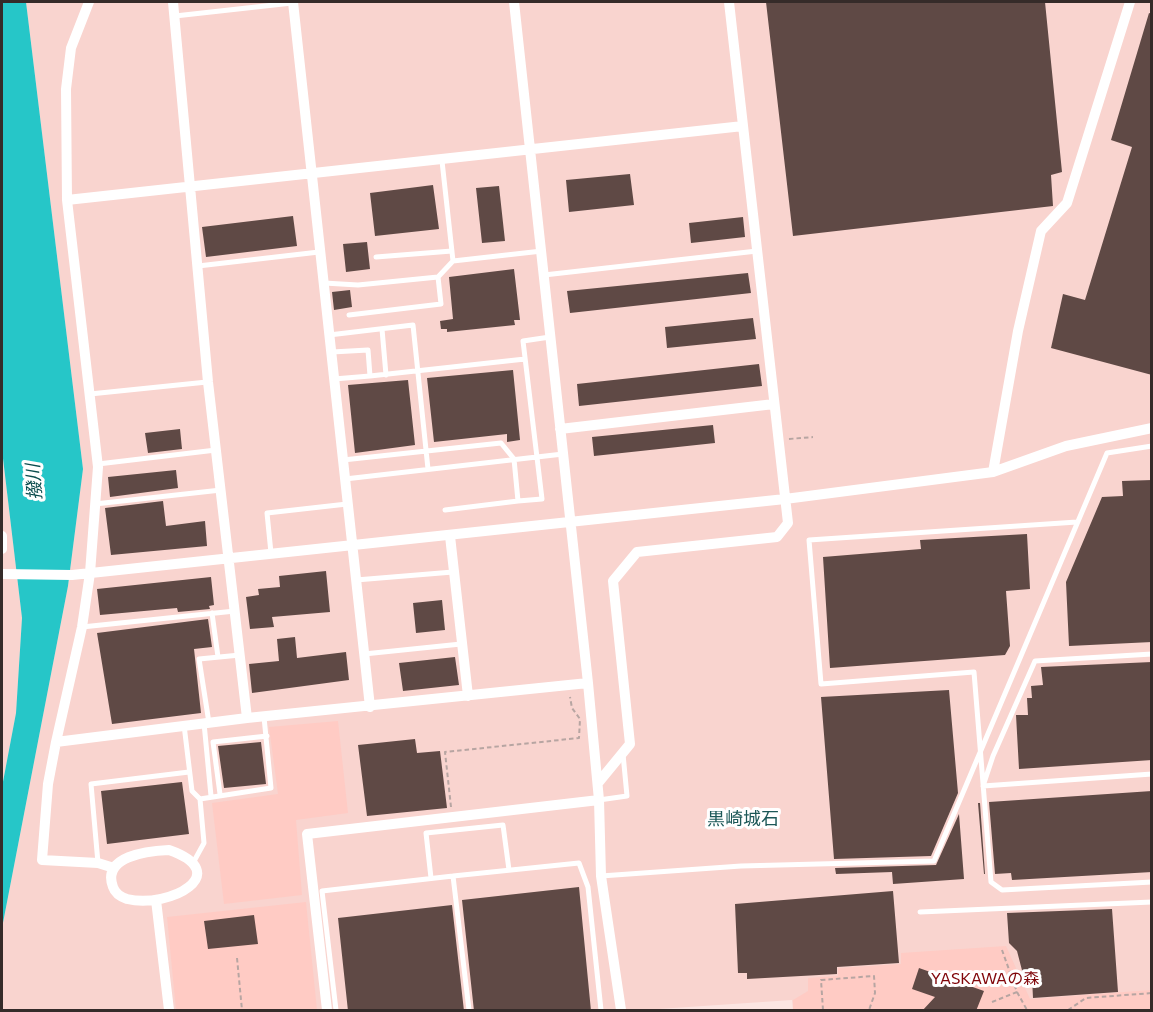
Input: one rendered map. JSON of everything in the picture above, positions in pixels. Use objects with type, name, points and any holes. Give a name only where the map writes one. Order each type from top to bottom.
[{"type":"street","points":[[89,2],[71,48],[66,89],[67,200],[98,464],[90,573],[82,627],[48,783],[42,860],[98,862],[114,868]]},
{"type":"street","points":[[173,2],[192,188],[208,382],[247,718]]},
{"type":"street","points":[[293,2],[310,175],[370,707]]},
{"type":"street","points":[[514,2],[588,683],[598,783],[602,876],[621,1011]]},
{"type":"street","points":[[598,783],[630,744],[613,581],[637,552],[777,537],[788,524],[729,2]]},
{"type":"street","points":[[993,472],[1018,331],[1041,231],[1066,203],[1130,2]]},
{"type":"street","points":[[67,200],[442,161],[743,126]]},
{"type":"street","points":[[560,429],[774,404]]},
{"type":"street","points":[[2,574],[72,575],[785,499],[993,472],[1066,446],[1152,428]]},
{"type":"street","points":[[2,536],[2,549]]},
{"type":"street","points":[[450,536],[468,696]]},
{"type":"street","points":[[56,742],[247,718],[588,683]]},
{"type":"street","points":[[327,1011],[307,834],[599,800]]},
{"type":"street","points":[[169,850],[184,855],[193,863],[196,876],[191,888],[180,895],[136,901],[122,898],[114,890],[111,880],[114,868],[135,854],[169,850]]},
{"type":"street","points":[[156,900],[169,1011]]},
{"type":"lane","points":[[175,16],[293,2]]},
{"type":"lane","points":[[442,161],[453,261]]},
{"type":"lane","points":[[376,258],[452,251]]},
{"type":"lane","points":[[322,282],[358,285],[438,276],[453,261],[542,251]]},
{"type":"lane","points":[[544,275],[757,251]]},
{"type":"lane","points":[[198,266],[319,252]]},
{"type":"lane","points":[[349,315],[441,304],[438,276]]},
{"type":"lane","points":[[329,335],[412,325],[428,468]]},
{"type":"lane","points":[[382,329],[386,375]]},
{"type":"lane","points":[[445,510],[542,500],[523,341],[550,337]]},
{"type":"lane","points":[[331,352],[368,350],[370,376]]},
{"type":"lane","points":[[334,379],[525,359]]},
{"type":"lane","points":[[90,394],[208,382]]},
{"type":"lane","points":[[343,460],[501,443],[514,459],[518,501]]},
{"type":"lane","points":[[602,876],[741,866],[934,861],[1107,453],[1152,446]]},
{"type":"lane","points":[[98,464],[216,450]]},
{"type":"lane","points":[[345,479],[563,454]]},
{"type":"lane","points":[[95,504],[221,490]]},
{"type":"lane","points":[[272,554],[267,513],[347,504]]},
{"type":"lane","points":[[1077,522],[810,540],[821,684],[974,672],[991,882],[1002,890],[1152,882]]},
{"type":"lane","points":[[356,580],[453,572]]},
{"type":"lane","points":[[82,627],[235,611]]},
{"type":"lane","points":[[212,613],[218,657]]},
{"type":"lane","points":[[364,654],[461,644]]},
{"type":"lane","points":[[983,786],[993,756],[1035,661],[1152,654]]},
{"type":"lane","points":[[211,796],[199,659],[240,655]]},
{"type":"lane","points":[[200,799],[220,794],[271,788],[264,717]]},
{"type":"lane","points":[[184,725],[192,791],[200,799],[204,843],[193,863]]},
{"type":"lane","points":[[220,794],[213,742],[267,736]]},
{"type":"lane","points":[[599,800],[627,796],[623,753]]},
{"type":"lane","points":[[98,862],[91,784],[189,772]]},
{"type":"lane","points":[[983,786],[1152,774]]},
{"type":"lane","points":[[431,878],[426,833],[503,825],[509,870]]},
{"type":"lane","points":[[336,1011],[322,891],[579,863],[588,887],[602,1011]]},
{"type":"lane","points":[[453,876],[470,1011]]},
{"type":"lane","points":[[920,912],[1152,902]]},
{"type":"path","points":[[779,441],[813,437]]},
{"type":"path","points":[[452,816],[445,752],[579,738],[580,719],[572,708],[568,686]]},
{"type":"path","points":[[1002,950],[1017,992],[1027,1011]]},
{"type":"path","points":[[237,958],[242,1011]]},
{"type":"path","points":[[823,1011],[821,980],[874,976],[875,993],[870,1011]]},
{"type":"path","points":[[978,984],[1012,978]]},
{"type":"path","points":[[992,1002],[1017,992]]},
{"type":"path","points":[[1068,1011],[1086,998],[1152,993]]},
{"type":"shaded area","points":[[26,2],[1151,2],[1151,1010],[793,1010],[792,1000],[644,1010],[2,1010],[2,928],[68,586],[83,469]]},
{"type":"shaded area","points":[[2,450],[22,618],[16,713],[2,787]]},
{"type":"green space","points":[[338,721],[348,813],[296,820],[302,895],[224,904],[212,803],[278,794],[269,727]]},
{"type":"green space","points":[[306,902],[317,1010],[176,1010],[167,917]]},
{"type":"green space","name":"YASKAWAの森","points":[[1006,946],[1030,999],[1151,990],[1152,1010],[793,1010],[793,1000],[808,991],[808,978],[838,976],[838,968],[901,964],[901,953]]},
{"type":"water","name":"撥川","points":[[2,2],[26,2],[83,469],[68,586],[2,928],[2,787],[16,713],[22,618],[2,450]]},
{"type":"building","points":[[766,2],[1045,2],[1062,172],[1051,175],[1053,206],[793,236]]},
{"type":"building","points":[[1149,13],[1152,14],[1152,375],[1051,348],[1063,294],[1085,300],[1132,147],[1111,140]]},
{"type":"building","points":[[630,174],[634,205],[569,212],[566,180]]},
{"type":"building","points":[[433,185],[439,229],[375,236],[370,193]]},
{"type":"building","points":[[499,186],[505,241],[482,243],[476,188]]},
{"type":"building","points":[[293,216],[297,246],[206,257],[202,227]]},
{"type":"building","points":[[743,217],[745,237],[691,243],[689,223]]},
{"type":"building","points":[[367,242],[370,269],[346,272],[343,244]]},
{"type":"building","points":[[514,269],[520,320],[514,320],[515,325],[447,332],[447,329],[441,329],[440,321],[453,319],[449,277]]},
{"type":"building","points":[[748,273],[751,293],[570,313],[567,291]]},
{"type":"building","points":[[350,290],[352,307],[334,310],[332,292]]},
{"type":"building","points":[[753,318],[756,339],[667,348],[665,327]]},
{"type":"building","points":[[759,364],[762,386],[579,406],[577,384]]},
{"type":"building","points":[[513,370],[520,440],[507,442],[507,434],[434,442],[427,378]]},
{"type":"building","points":[[408,380],[415,445],[355,453],[348,385]]},
{"type":"building","points":[[713,425],[715,443],[594,456],[592,437]]},
{"type":"building","points":[[180,429],[182,449],[148,453],[145,433]]},
{"type":"building","points":[[176,470],[178,488],[110,497],[108,477]]},
{"type":"building","points":[[1152,480],[1152,642],[1069,646],[1066,582],[1102,497],[1123,496],[1122,481]]},
{"type":"building","points":[[163,501],[166,526],[205,521],[207,546],[111,555],[105,508]]},
{"type":"building","points":[[1027,534],[1030,589],[1006,591],[1010,646],[1005,655],[830,668],[823,557],[921,549],[920,540]]},
{"type":"building","points":[[326,571],[330,612],[272,617],[274,627],[250,629],[246,597],[259,595],[258,589],[280,587],[279,576]]},
{"type":"building","points":[[211,577],[214,605],[209,606],[210,609],[178,612],[177,608],[100,615],[97,589]]},
{"type":"building","points":[[442,600],[445,630],[416,633],[413,603]]},
{"type":"building","points":[[208,619],[212,647],[194,649],[201,713],[112,724],[97,633]]},
{"type":"building","points":[[295,637],[297,658],[346,652],[349,680],[252,693],[249,664],[279,661],[277,639]]},
{"type":"building","points":[[455,657],[459,685],[403,691],[399,663]]},
{"type":"building","points":[[1152,662],[1152,760],[1019,769],[1016,715],[1028,715],[1027,698],[1032,698],[1031,686],[1043,685],[1041,667]]},
{"type":"building","points":[[949,690],[958,793],[931,856],[834,859],[821,697]]},
{"type":"building","points":[[415,739],[417,753],[440,751],[447,808],[367,816],[358,745]]},
{"type":"building","points":[[261,742],[266,784],[224,788],[218,746]]},
{"type":"building","points":[[182,782],[189,834],[107,844],[101,791]]},
{"type":"building","points":[[1152,791],[1152,872],[1012,880],[1011,873],[995,874],[989,802]]},
{"type":"building","points":[[978,803],[980,803],[985,874],[984,874]]},
{"type":"building","points":[[959,814],[964,879],[893,884],[892,872],[836,874],[835,868],[936,865]]},
{"type":"building","points":[[579,887],[591,1011],[474,1011],[462,900]]},
{"type":"building","points":[[893,891],[899,963],[837,967],[837,974],[747,979],[747,973],[738,973],[735,904]]},
{"type":"building","points":[[452,905],[464,1011],[348,1011],[338,918]]},
{"type":"building","points":[[1112,909],[1118,992],[1033,998],[1032,978],[1024,978],[1017,951],[1009,943],[1007,913]]},
{"type":"building","points":[[254,915],[258,944],[208,949],[204,921]]},
{"type":"building","points":[[919,968],[984,991],[976,1011],[922,1011],[935,997],[912,989]]},
{"type":"district","name":"黒崎城石","points":[[743,819]]}]
